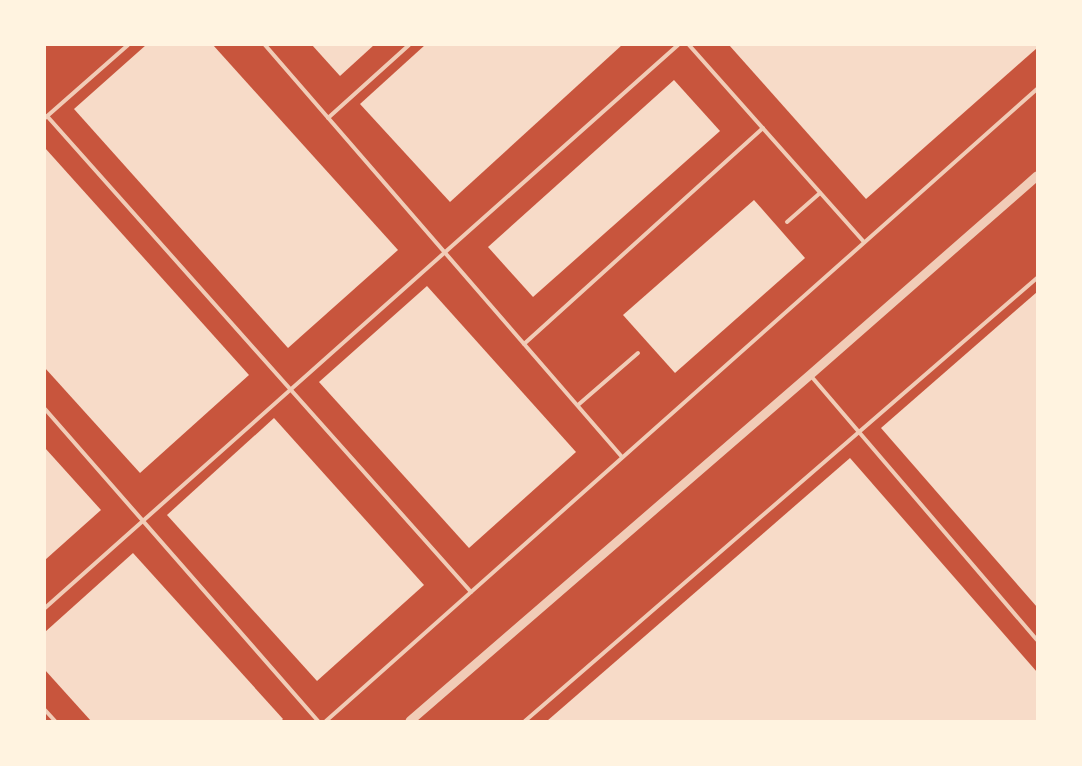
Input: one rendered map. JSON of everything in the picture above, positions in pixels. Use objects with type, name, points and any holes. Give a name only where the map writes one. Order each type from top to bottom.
[{"type":"street","points":[[410,721],[1037,176]]},
{"type":"lane","points":[[128,45],[46,117],[471,592]]},
{"type":"lane","points":[[265,45],[622,457]]},
{"type":"lane","points":[[328,118],[409,45]]},
{"type":"lane","points":[[45,608],[678,45]]},
{"type":"lane","points":[[689,45],[864,242]]},
{"type":"lane","points":[[326,721],[1037,89]]},
{"type":"lane","points":[[524,344],[763,128]]},
{"type":"lane","points":[[787,222],[820,193]]},
{"type":"lane","points":[[525,721],[1037,278]]},
{"type":"lane","points":[[578,405],[638,353]]},
{"type":"lane","points":[[810,375],[1037,640]]},
{"type":"lane","points":[[45,410],[318,721]]},
{"type":"lane","points":[[45,710],[55,721]]},
{"type":"building","points":[[146,45],[213,45],[398,250],[288,348],[74,109]]},
{"type":"building","points":[[312,45],[374,45],[340,76]]},
{"type":"building","points":[[425,45],[622,45],[450,202],[360,104]]},
{"type":"building","points":[[729,45],[1037,45],[1037,48],[866,199]]},
{"type":"building","points":[[674,80],[720,131],[533,297],[488,247]]},
{"type":"building","points":[[45,148],[249,375],[140,473],[45,368]]},
{"type":"building","points":[[754,200],[805,258],[675,373],[623,315]]},
{"type":"building","points":[[427,286],[576,452],[469,548],[319,382]]},
{"type":"building","points":[[1037,292],[1037,607],[881,428]]},
{"type":"building","points":[[274,418],[424,585],[317,681],[167,515]]},
{"type":"building","points":[[45,448],[101,510],[45,560]]},
{"type":"building","points":[[850,458],[1037,672],[1037,721],[547,721]]},
{"type":"building","points":[[133,553],[283,719],[281,721],[91,721],[45,670],[45,632]]}]
